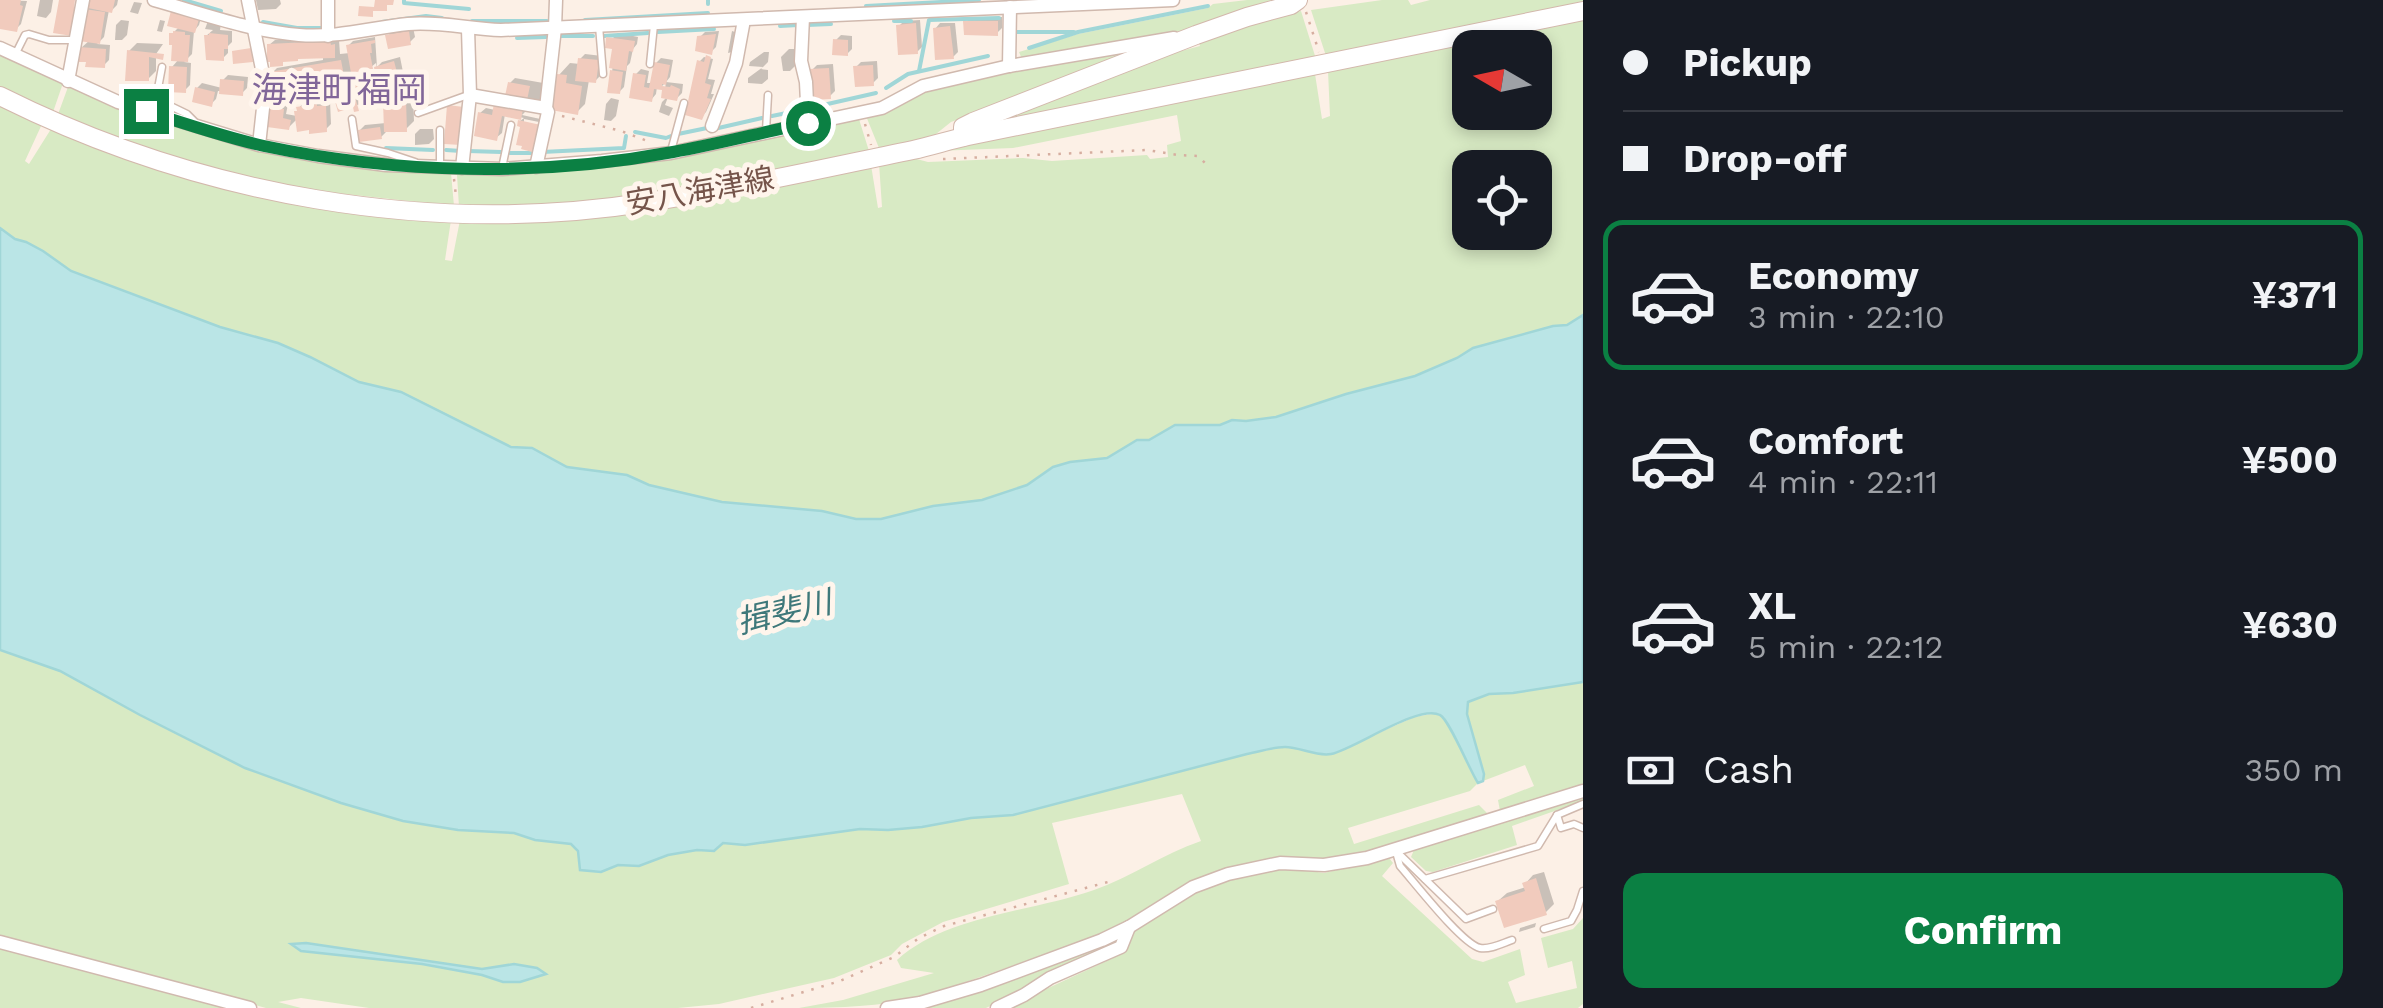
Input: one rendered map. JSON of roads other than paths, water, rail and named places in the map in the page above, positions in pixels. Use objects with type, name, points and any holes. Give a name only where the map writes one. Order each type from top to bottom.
[{"type":"main road","points":[[963,137],[963,127],[973,122],[1196,35],[1300,0]]},
{"type":"main road","name":"安八海津線","points":[[0,96],[128,151],[288,195],[359,206],[457,213],[558,212],[647,202],[915,150],[1583,11]]},
{"type":"street","points":[[68,81],[83,0]]},
{"type":"street","points":[[154,0],[253,27],[328,36],[408,24],[468,29],[555,28],[803,17],[857,7],[1010,7],[1174,0]]},
{"type":"street","points":[[248,0],[263,74],[258,144]]},
{"type":"street","points":[[328,0],[328,36]]},
{"type":"street","points":[[536,167],[547,110],[556,0]]},
{"type":"street","points":[[1009,66],[1010,7]]},
{"type":"street","points":[[803,17],[801,61],[808,123]]},
{"type":"street","points":[[712,126],[736,63],[744,20]]},
{"type":"street","points":[[452,167],[470,95],[468,29]]},
{"type":"street","points":[[0,48],[118,102],[258,144],[335,158],[502,169],[671,151],[882,108],[923,86],[1009,66],[1196,35]]},
{"type":"street","points":[[470,95],[547,110]]},
{"type":"street","points":[[887,1008],[982,985],[1102,940],[1193,887],[1228,874],[1280,863],[1324,865],[1367,858],[1583,791]]},
{"type":"street","points":[[997,1008],[1050,978],[1121,948],[1129,927]]},
{"type":"street","points":[[0,942],[250,1008]]},
{"type":"lane","points":[[650,64],[654,24]]},
{"type":"lane","points":[[599,26],[603,74]]},
{"type":"lane","points":[[15,56],[25,35],[76,40]]},
{"type":"lane","points":[[162,66],[156,99],[186,114],[202,129]]},
{"type":"lane","points":[[418,113],[470,95]]},
{"type":"lane","points":[[766,132],[768,95]]},
{"type":"lane","points":[[671,151],[684,103]]},
{"type":"lane","points":[[352,120],[356,146],[412,160],[419,166]]},
{"type":"lane","points":[[502,169],[511,125]]},
{"type":"lane","points":[[440,130],[452,167]]},
{"type":"lane","points":[[1424,879],[1538,846],[1558,815],[1583,804]]},
{"type":"lane","points":[[1558,815],[1562,828],[1574,824],[1583,828]]},
{"type":"lane","points":[[1395,850],[1466,918],[1493,910]]},
{"type":"lane","points":[[1395,850],[1400,866],[1462,936],[1485,948],[1512,940]]},
{"type":"lane","points":[[1544,930],[1571,921],[1583,891]]},
{"type":"water","name":"揖斐川","points":[[0,228],[71,271],[220,327],[278,343],[359,382],[401,392],[511,447],[532,448],[567,467],[627,475],[649,485],[722,502],[822,511],[856,519],[881,519],[933,506],[982,500],[1027,485],[1053,467],[1107,458],[1137,440],[1149,440],[1175,425],[1220,425],[1232,420],[1276,417],[1415,376],[1473,348],[1567,325],[1583,315],[1583,682],[1489,694],[1468,702],[1467,714],[1484,774],[1483,781],[1478,783],[1444,719],[1430,713],[1402,721],[1331,754],[1280,747],[1013,815],[922,827],[860,829],[745,845],[723,843],[714,851],[668,855],[639,866],[618,865],[601,872],[580,870],[578,851],[571,844],[514,833],[458,830],[403,821],[245,768],[60,671],[0,650]]},
{"type":"water","points":[[291,944],[482,969],[514,964],[537,968],[546,974],[520,982],[503,982],[422,964],[301,951]]},
{"type":"waterway","points":[[184,0],[221,11]]},
{"type":"waterway","points":[[404,0],[469,9]]},
{"type":"waterway","points":[[866,6],[979,0]]},
{"type":"waterway","points":[[1029,48],[1078,32],[1208,6]]},
{"type":"waterway","points":[[585,20],[708,13]]},
{"type":"waterway","points":[[382,22],[426,16],[442,18]]},
{"type":"waterway","points":[[919,71],[929,20],[999,18]]},
{"type":"waterway","points":[[472,21],[547,21]]},
{"type":"waterway","points":[[894,21],[911,21]]},
{"type":"waterway","points":[[263,22],[321,28]]},
{"type":"waterway","points":[[807,25],[831,24]]},
{"type":"waterway","points":[[780,26],[798,28]]},
{"type":"waterway","points":[[658,32],[714,29]]},
{"type":"waterway","points":[[1015,32],[1074,32]]},
{"type":"waterway","points":[[604,36],[648,33]]},
{"type":"waterway","points":[[560,36],[593,36]]},
{"type":"waterway","points":[[517,38],[546,37]]},
{"type":"waterway","points":[[886,88],[908,74],[988,56]]},
{"type":"waterway","points":[[810,108],[876,93]]},
{"type":"waterway","points":[[772,116],[801,110]]},
{"type":"waterway","points":[[714,129],[762,118]]},
{"type":"waterway","points":[[678,134],[707,128]]},
{"type":"waterway","points":[[635,132],[671,136]]},
{"type":"waterway","points":[[542,152],[624,148],[626,136]]},
{"type":"waterway","points":[[386,148],[433,150]]},
{"type":"waterway","points":[[446,150],[461,151]]},
{"type":"waterway","points":[[468,151],[501,152]]},
{"type":"waterway","points":[[510,153],[535,153]]},
{"type":"district","name":"海津町福岡","points":[[339,90]]}]
